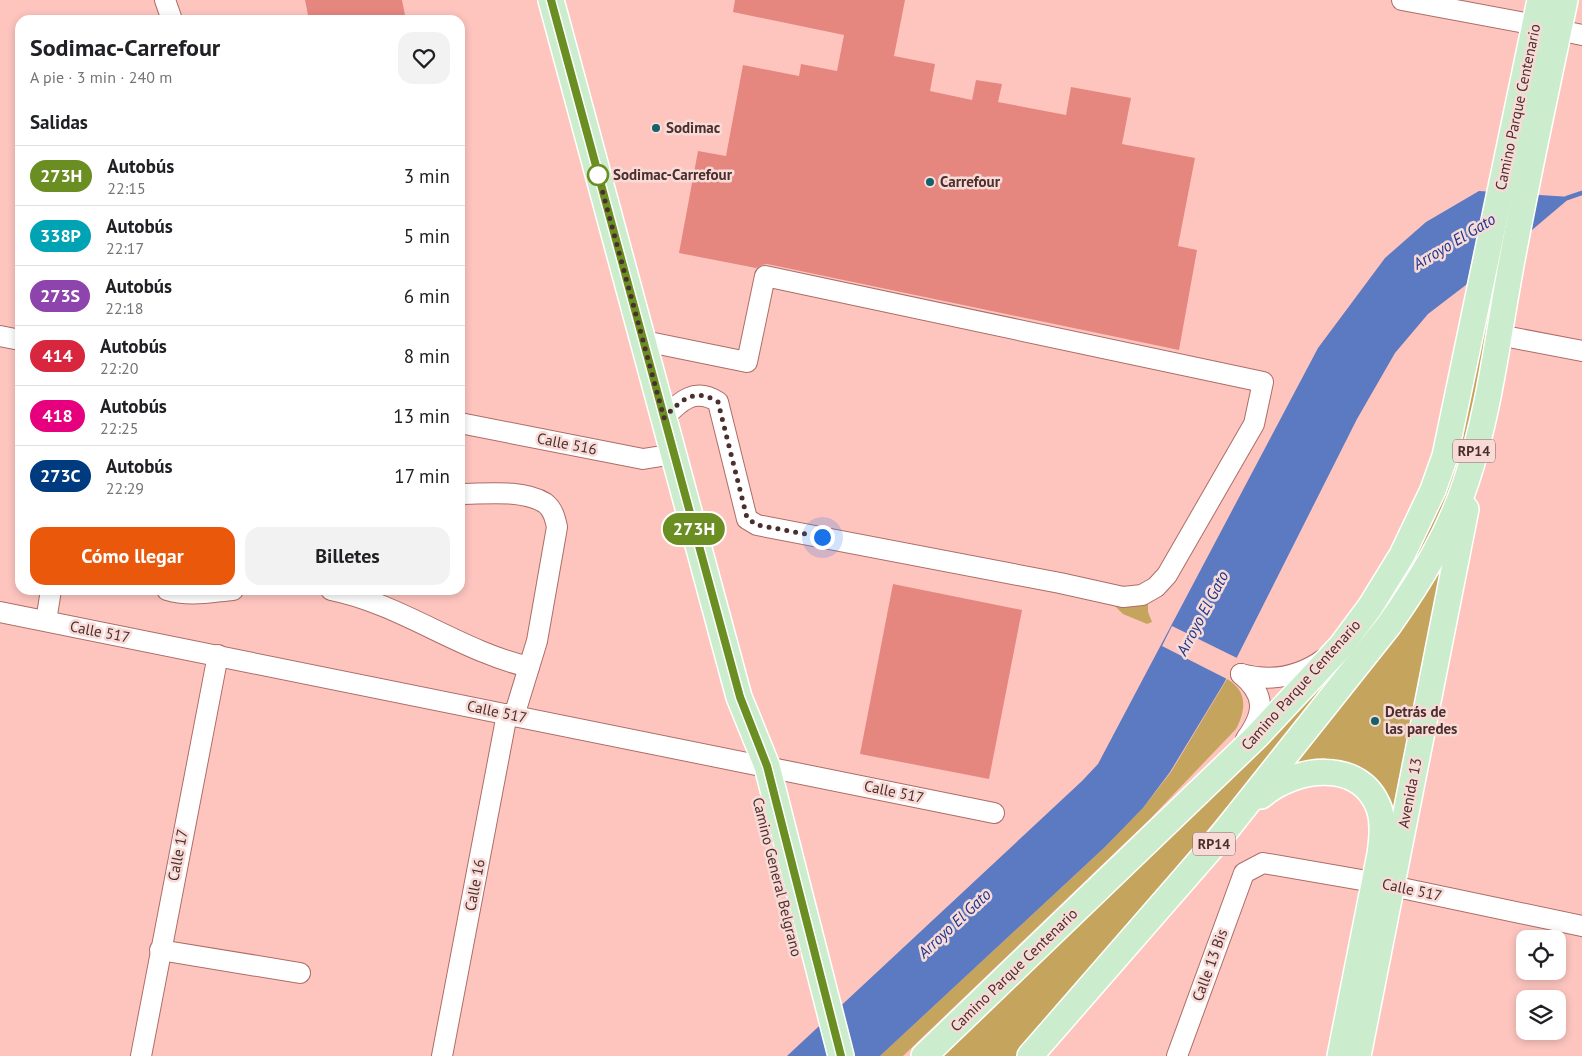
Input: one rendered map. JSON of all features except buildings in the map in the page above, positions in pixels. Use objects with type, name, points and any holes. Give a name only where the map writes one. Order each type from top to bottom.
[{"type":"main road","name":"Camino General Belgrano","points":[[551,0],[758,764],[841,1056]]},
{"type":"main road","name":"Camino Parque Centenario","points":[[1540,0],[1559,30]]},
{"type":"main road","name":"Camino Parque Centenario","points":[[1030,1056],[1233,820],[1389,625],[1435,553],[1466,483],[1485,412],[1512,260],[1565,0]]},
{"type":"main road","name":"Camino Parque Centenario","points":[[924,1056],[1233,758],[1349,635],[1379,593],[1402,555],[1433,490],[1445,456],[1501,190],[1559,30]]},
{"type":"main road","name":"Avenida 13","points":[[1340,1056],[1382,884],[1485,412]]},
{"type":"main road","name":"Camino General Belgrano","points":[[758,764],[810,1010],[824,1056]]},
{"type":"main road","name":"Avenida 13","points":[[1233,820],[1267,791],[1289,778],[1304,773],[1334,773],[1354,779],[1364,786],[1371,795],[1381,816],[1382,884],[1358,1056]]},
{"type":"street","points":[[165,0],[170,15]]},
{"type":"street","points":[[1402,0],[1559,30]]},
{"type":"street","points":[[644,342],[747,362],[765,276],[1263,382],[1254,424],[1171,568],[1156,587],[1142,595],[1123,597],[1055,582],[757,525],[747,518],[718,402],[710,397],[694,396],[680,401],[664,418]]},
{"type":"street","points":[[1499,335],[1582,352]]},
{"type":"street","points":[[0,336],[15,339]]},
{"type":"street","name":"Calle 516","points":[[465,423],[643,459],[674,454]]},
{"type":"street","name":"Calle 16","points":[[442,1056],[511,715],[537,641],[558,527],[554,513],[546,504],[525,496],[465,494]]},
{"type":"street","points":[[46,621],[50,595]]},
{"type":"street","points":[[350,595],[371,601],[473,649],[506,662],[529,667]]},
{"type":"street","name":"Calle 517","points":[[0,612],[994,813]]},
{"type":"street","points":[[1233,758],[1252,730],[1260,707],[1257,690],[1241,674],[1255,678],[1272,679],[1297,673],[1322,660],[1349,635]]},
{"type":"street","name":"Calle 17","points":[[141,1056],[218,655]]},
{"type":"street","name":"Calle 517","points":[[1244,873],[1263,863],[1382,884],[1582,926]]},
{"type":"street","name":"Calle 13 Bis","points":[[1177,1056],[1244,873]]},
{"type":"street","points":[[160,950],[300,973]]},
{"type":"shaded area","points":[[1499,267],[1467,449],[1424,554],[1332,683],[1016,1056],[941,1056],[1373,621],[1405,574],[1430,528],[1448,488],[1461,449],[1494,270]]},
{"type":"shaded area","points":[[1450,540],[1388,860],[1385,801],[1288,769]]},
{"type":"shaded area","points":[[1148,601],[1148,612],[1152,622],[1147,624],[1123,614],[1114,605]]},
{"type":"shaded area","points":[[1227,679],[1239,689],[1242,695],[1242,715],[1236,729],[1151,818],[903,1056],[880,1056],[1105,847],[1143,808],[1171,772]]},
{"type":"water","points":[[1479,191],[1571,197],[1475,278],[1428,314],[1395,353],[1357,419],[1224,683],[1170,772],[1143,808],[1105,847],[880,1056],[787,1056],[1098,764],[1318,348],[1385,258],[1426,222]]},
{"type":"pier","points":[[1172,626],[1237,658],[1227,679],[1162,646]]},
{"type":"waterway","name":"Arroyo El Gato","points":[[1567,198],[1582,193]]},
{"type":"bus line","name":"273H","points":[[551,0],[740,697],[767,766],[841,1056]]},
{"type":"place","name":"Sodimac","points":[[656,128]]},
{"type":"place","name":"Sodimac-Carrefour","points":[[598,175]]},
{"type":"place","name":"Carrefour","points":[[930,182]]},
{"type":"place","name":"Detrás de las paredes","points":[[1375,721]]},
{"type":"route","points":[[598,175],[664,418],[680,401],[694,396],[710,397],[718,402],[747,518],[757,525],[822,537]]}]
